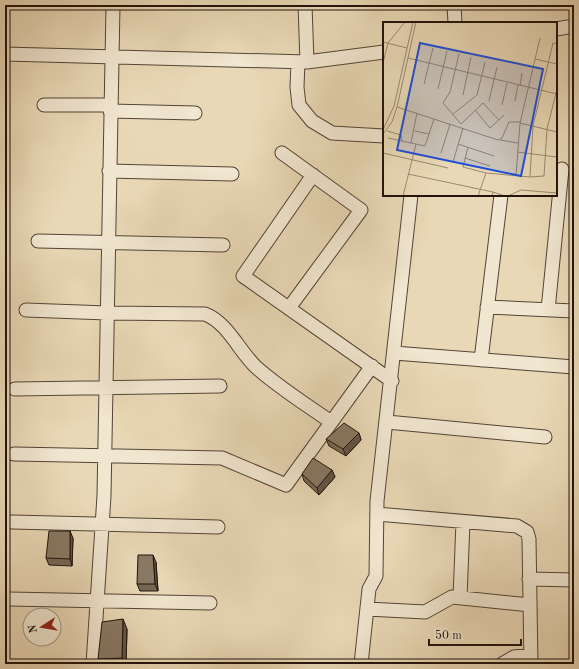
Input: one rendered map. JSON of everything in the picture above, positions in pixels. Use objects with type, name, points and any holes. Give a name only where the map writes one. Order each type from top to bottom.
[{"type":"street","points":[[93,664],[102,524],[113,5]]},
{"type":"street","points":[[304,5],[302,62],[297,87],[299,105],[312,121],[332,133],[383,136]]},
{"type":"street","points":[[454,5],[455,22]]},
{"type":"street","points":[[557,29],[574,26]]},
{"type":"street","points":[[5,54],[302,62],[383,52]]},
{"type":"street","points":[[44,105],[196,113]]},
{"type":"street","points":[[282,153],[361,210],[288,308]]},
{"type":"street","points":[[548,310],[562,169]]},
{"type":"street","points":[[109,171],[232,174]]},
{"type":"street","points":[[313,175],[243,276],[392,381]]},
{"type":"street","points":[[362,664],[369,589],[376,576],[377,514],[411,196]]},
{"type":"street","points":[[481,360],[501,196]]},
{"type":"street","points":[[38,242],[223,245]]},
{"type":"street","points":[[487,307],[574,311]]},
{"type":"street","points":[[26,310],[107,314],[205,314],[213,317],[258,368],[332,422]]},
{"type":"street","points":[[394,353],[574,367]]},
{"type":"street","points":[[14,454],[222,458],[286,485],[372,366]]},
{"type":"street","points":[[15,389],[220,386]]},
{"type":"street","points":[[386,422],[545,437]]},
{"type":"street","points":[[377,514],[517,526],[527,532],[531,660],[514,657],[502,664]]},
{"type":"street","points":[[12,522],[218,527]]},
{"type":"street","points":[[460,598],[463,522]]},
{"type":"street","points":[[529,579],[574,580]]},
{"type":"street","points":[[367,608],[425,612],[452,597],[530,605]]},
{"type":"street","points":[[9,599],[210,603]]},
{"type":"building","points":[[344,423],[359,433],[343,449],[326,439]]},
{"type":"building","points":[[313,458],[332,470],[317,488],[302,474]]},
{"type":"building","points":[[49,531],[70,531],[70,559],[46,558]]},
{"type":"building","points":[[138,555],[153,555],[155,584],[137,584]]},
{"type":"building","points":[[123,619],[122,658],[98,659],[102,622]]}]
